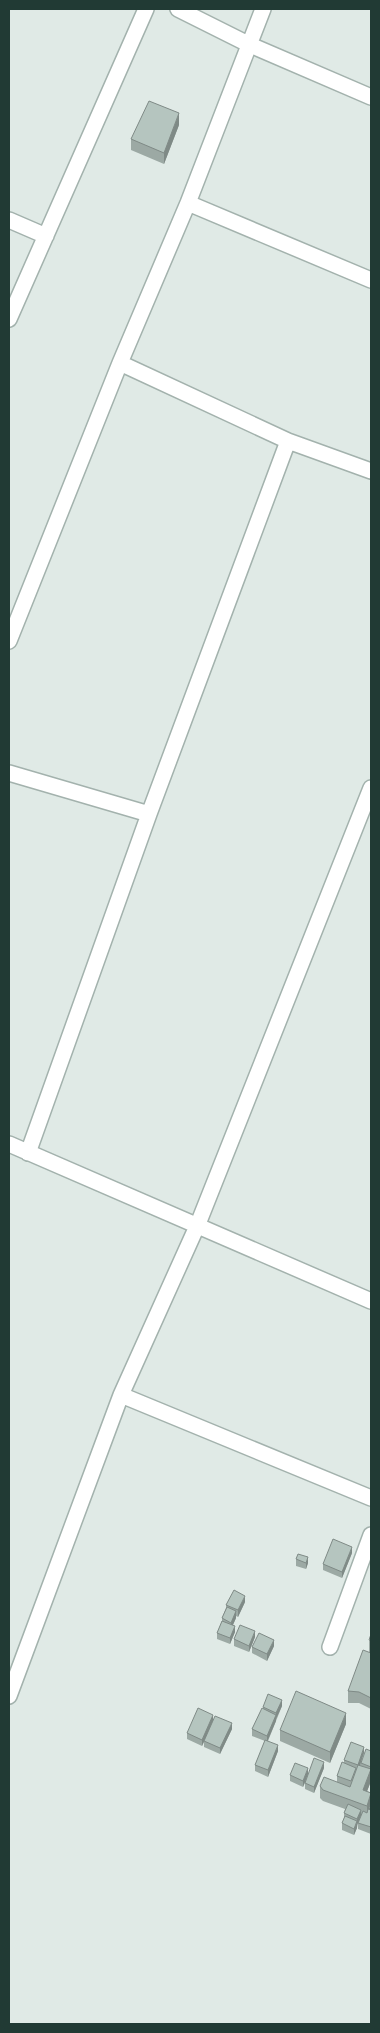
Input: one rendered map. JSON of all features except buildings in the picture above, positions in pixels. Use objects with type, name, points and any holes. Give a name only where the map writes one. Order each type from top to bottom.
[{"type":"street","points":[[9,319],[146,9]]},
{"type":"street","points":[[178,9],[248,44],[371,98]]},
{"type":"street","points":[[9,641],[13,614],[188,203],[263,9]]},
{"type":"street","points":[[188,203],[371,280]]},
{"type":"street","points":[[9,220],[46,236]]},
{"type":"street","points":[[120,363],[288,441],[371,471]]},
{"type":"street","points":[[28,1153],[149,814],[288,441]]},
{"type":"street","points":[[9,773],[149,814]]},
{"type":"street","points":[[9,1696],[122,1394],[198,1224],[371,788]]},
{"type":"street","points":[[9,1144],[198,1224],[371,1301]]},
{"type":"street","points":[[122,1394],[371,1498]]},
{"type":"street","points":[[330,1647],[371,1535]]}]
